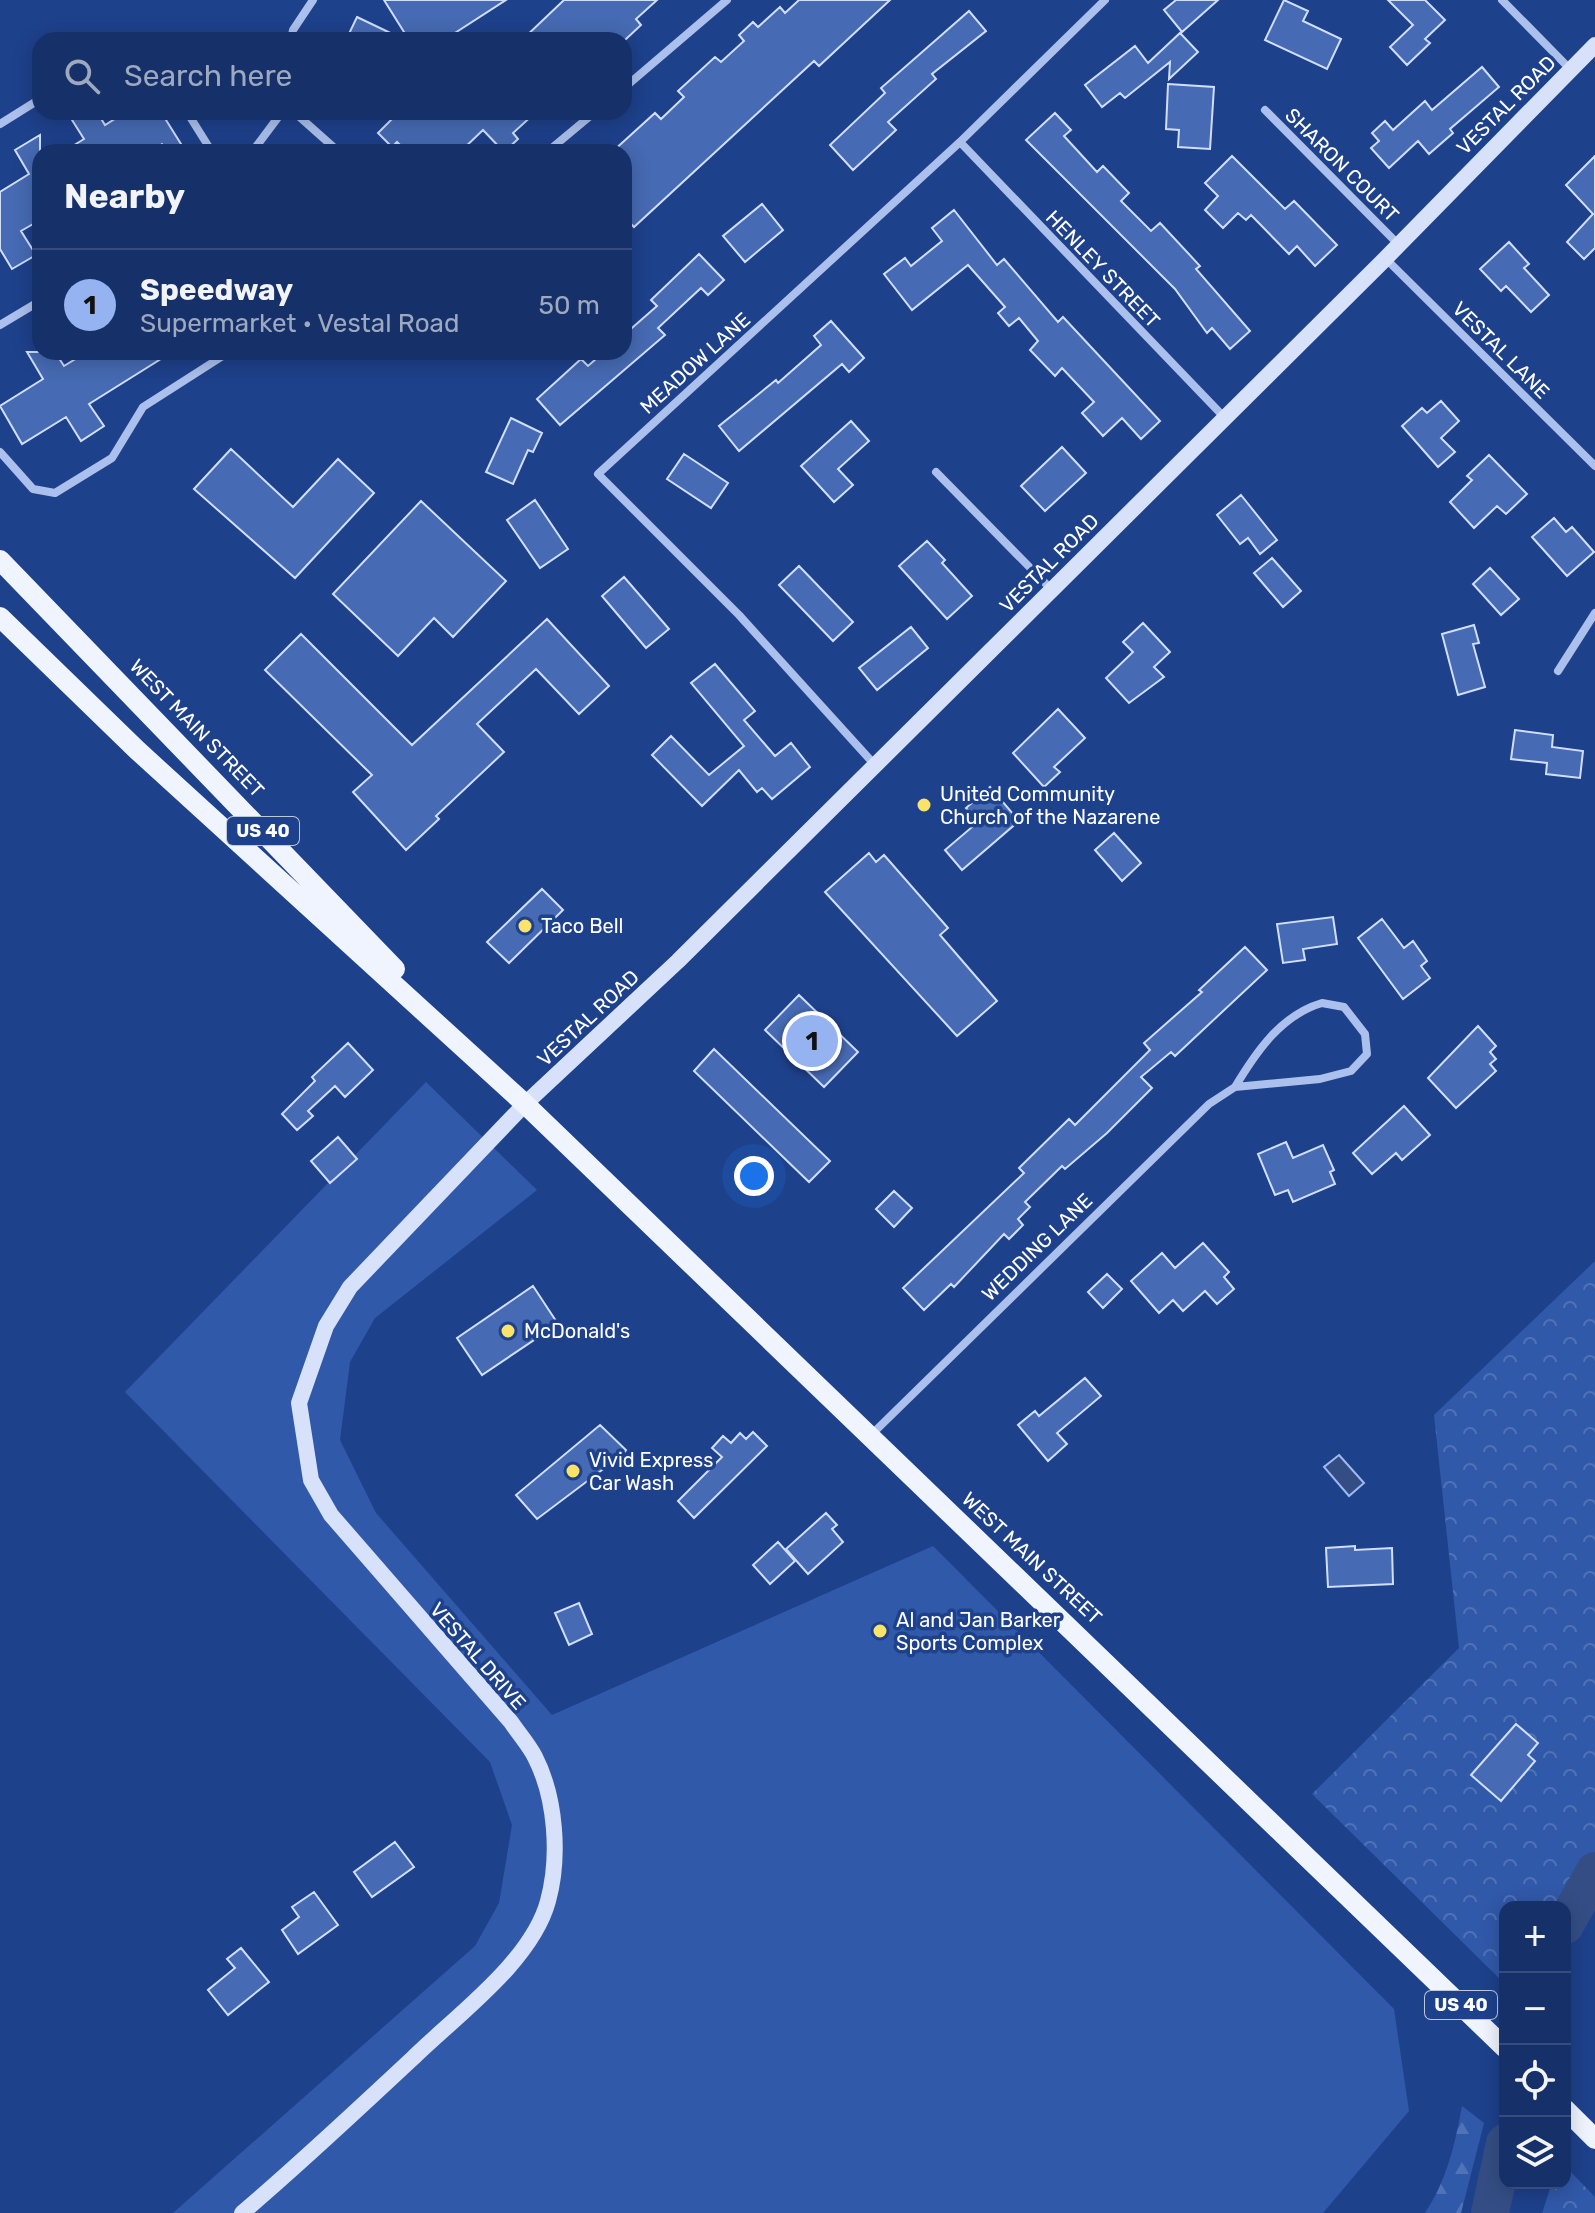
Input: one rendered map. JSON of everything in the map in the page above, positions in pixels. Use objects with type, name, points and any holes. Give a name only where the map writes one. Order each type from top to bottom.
[{"type":"main road","name":"WEST MAIN STREET","points":[[0,560],[525,1104]]},
{"type":"main road","name":"WEST MAIN STREET","points":[[0,617],[149,760],[525,1104],[1502,2045]]},
{"type":"main road","points":[[1571,2115],[1595,2139]]},
{"type":"street","points":[[293,32],[313,0]]},
{"type":"street","points":[[632,81],[727,0]]},
{"type":"street","name":"MEADOW LANE","points":[[874,764],[739,615],[598,474],[960,142],[1105,0]]},
{"type":"street","points":[[1502,0],[1570,69]]},
{"type":"street","name":"VESTAL ROAD","points":[[525,1104],[678,961],[1595,45]]},
{"type":"street","points":[[0,124],[32,104]]},
{"type":"street","name":"SHARON COURT","points":[[1265,110],[1397,243]]},
{"type":"street","points":[[192,120],[207,144]]},
{"type":"street","points":[[258,144],[276,120]]},
{"type":"street","points":[[303,120],[330,144]]},
{"type":"street","points":[[557,144],[585,120]]},
{"type":"street","name":"HENLEY STREET","points":[[960,142],[1224,417]]},
{"type":"street","name":"VESTAL LANE","points":[[1385,257],[1595,466]]},
{"type":"street","points":[[0,325],[32,306]]},
{"type":"street","points":[[0,452],[33,489],[55,493],[112,458],[143,407],[216,360]]},
{"type":"street","points":[[936,472],[1051,589]]},
{"type":"street","points":[[1558,671],[1595,613]]},
{"type":"street","name":"WEDDING LANE","points":[[869,1437],[1198,1114],[1235,1087],[1256,1052],[1298,1012],[1322,1003],[1344,1007],[1365,1034],[1367,1054],[1351,1071],[1320,1079],[1235,1087]]},
{"type":"street","name":"VESTAL DRIVE","points":[[242,2213],[300,2164],[504,1971],[537,1928],[548,1902],[555,1862],[552,1827],[548,1790],[535,1756],[511,1722],[331,1515],[311,1480],[299,1403],[326,1326],[350,1287],[525,1104]]},
{"type":"green space","name":"Al and Jan Barker Sports Complex","points":[[426,1082],[537,1190],[375,1318],[350,1362],[340,1440],[376,1513],[552,1715],[933,1546],[1394,2009],[1409,2111],[1323,2213],[173,2213],[475,1946],[499,1903],[512,1825],[490,1762],[125,1392]]},
{"type":"green space","points":[[1595,1261],[1595,1871],[1571,1914],[1571,1901],[1499,1901],[1499,1978],[1312,1794],[1459,1648],[1434,1415]]},
{"type":"green space","points":[[1462,2106],[1484,2123],[1461,2213],[1425,2213],[1449,2161]]},
{"type":"green space","points":[[1571,2172],[1595,2197],[1595,2213],[1542,2213],[1550,2189],[1571,2189]]},
{"type":"shaded area","points":[[1339,1455],[1364,1483],[1349,1496],[1324,1467]]},
{"type":"building","points":[[384,0],[506,0],[456,32],[404,32]]},
{"type":"building","points":[[564,0],[657,0],[636,19],[641,25],[632,33],[530,32]]},
{"type":"building","points":[[799,0],[890,0],[819,66],[814,61],[634,227],[632,144],[621,144],[655,113],[661,119],[684,97],[678,91],[715,57],[721,62],[744,41],[739,35],[753,22],[758,27],[780,7],[785,13]]},
{"type":"building","points":[[1176,0],[1218,0],[1182,32],[1164,10]]},
{"type":"building","points":[[1284,0],[1308,11],[1303,21],[1341,39],[1327,69],[1265,40]]},
{"type":"building","points":[[1388,0],[1425,0],[1445,20],[1425,39],[1430,43],[1407,65],[1390,47],[1413,25]]},
{"type":"building","points":[[969,11],[986,31],[932,74],[936,79],[888,122],[896,130],[853,170],[830,145],[885,93],[881,88]]},
{"type":"building","points":[[357,17],[388,32],[350,32]]},
{"type":"building","points":[[1180,33],[1198,52],[1169,79],[1170,62],[1125,98],[1120,93],[1102,107],[1085,85],[1135,46],[1148,63]]},
{"type":"building","points":[[1482,67],[1499,87],[1450,129],[1453,133],[1429,154],[1418,141],[1389,168],[1371,148],[1379,141],[1372,133],[1385,121],[1393,130],[1425,101],[1432,110]]},
{"type":"building","points":[[1168,84],[1214,87],[1210,149],[1178,147],[1179,130],[1166,129]]},
{"type":"building","points":[[1055,113],[1071,130],[1064,136],[1097,172],[1103,166],[1129,193],[1121,201],[1151,231],[1160,223],[1200,266],[1196,269],[1250,331],[1230,349],[1212,328],[1207,333],[1175,289],[1026,140]]},
{"type":"building","points":[[72,120],[102,120],[105,125],[113,120],[166,120],[181,144],[76,144],[84,139]]},
{"type":"building","points":[[391,120],[527,120],[513,133],[518,139],[513,144],[496,144],[483,130],[468,144],[389,144],[378,133]]},
{"type":"building","points":[[40,135],[40,144],[32,144],[32,225],[21,231],[32,249],[32,257],[12,269],[0,249],[0,192],[29,174],[15,150]]},
{"type":"building","points":[[1232,156],[1285,209],[1294,201],[1337,245],[1315,266],[1297,246],[1289,254],[1251,215],[1246,220],[1238,213],[1223,228],[1205,210],[1218,196],[1205,183]]},
{"type":"building","points":[[1595,156],[1595,248],[1584,259],[1567,242],[1593,214],[1566,185]]},
{"type":"building","points":[[762,204],[783,230],[745,262],[723,236]]},
{"type":"building","points":[[954,210],[997,265],[1004,259],[1058,322],[1063,317],[1160,421],[1141,439],[1122,418],[1103,436],[1082,413],[1094,402],[1062,368],[1055,376],[1030,350],[1038,341],[1019,318],[1009,326],[998,313],[1005,307],[968,265],[912,310],[884,274],[905,258],[911,266],[942,241],[932,228]]},
{"type":"building","points":[[1509,242],[1529,264],[1524,268],[1549,295],[1531,312],[1506,286],[1501,291],[1480,269]]},
{"type":"building","points":[[699,254],[724,280],[708,295],[701,288],[658,328],[665,335],[560,425],[537,399],[580,360],[588,366],[595,360],[632,360],[632,328],[657,306],[651,300]]},
{"type":"building","points":[[831,321],[864,358],[849,372],[842,364],[739,451],[719,426],[776,380],[778,383],[821,345],[814,336]]},
{"type":"building","points":[[27,352],[32,352],[32,360],[60,360],[64,366],[74,360],[159,360],[89,404],[104,426],[81,441],[66,417],[22,444],[0,406],[43,379]]},
{"type":"building","points":[[1441,401],[1459,421],[1441,438],[1455,452],[1438,467],[1402,426],[1422,408],[1427,413]]},
{"type":"building","points":[[511,418],[542,433],[533,452],[528,450],[513,484],[486,472]]},
{"type":"building","points":[[851,421],[869,441],[838,469],[853,485],[834,502],[801,466]]},
{"type":"building","points":[[1062,447],[1086,473],[1045,511],[1021,486]]},
{"type":"building","points":[[231,449],[293,507],[338,459],[374,493],[295,578],[194,489]]},
{"type":"building","points":[[684,454],[728,483],[711,508],[667,479]]},
{"type":"building","points":[[1489,455],[1527,494],[1506,514],[1497,506],[1474,528],[1450,502],[1472,480],[1467,476]]},
{"type":"building","points":[[1241,495],[1277,540],[1260,554],[1248,538],[1240,544],[1217,515]]},
{"type":"building","points":[[535,500],[568,549],[540,568],[507,520]]},
{"type":"building","points":[[421,501],[506,581],[453,637],[434,618],[398,656],[333,594]]},
{"type":"building","points":[[1554,518],[1566,532],[1572,527],[1594,552],[1567,576],[1532,537]]},
{"type":"building","points":[[927,541],[972,596],[947,619],[899,566]]},
{"type":"building","points":[[1272,558],[1301,591],[1283,607],[1254,573]]},
{"type":"building","points":[[799,566],[853,622],[833,641],[779,585]]},
{"type":"building","points":[[1490,568],[1519,599],[1501,615],[1473,584]]},
{"type":"building","points":[[624,577],[669,629],[646,648],[602,596]]},
{"type":"building","points":[[547,619],[609,686],[579,714],[536,669],[477,724],[504,752],[436,816],[439,819],[406,850],[353,792],[372,775],[265,670],[301,634],[412,745]]},
{"type":"building","points":[[1143,623],[1170,652],[1154,667],[1164,677],[1129,703],[1106,678],[1133,652],[1123,642]]},
{"type":"building","points":[[1474,625],[1479,643],[1473,644],[1485,687],[1458,695],[1442,634]]},
{"type":"building","points":[[911,627],[928,648],[877,690],[859,668]]},
{"type":"building","points":[[715,664],[755,711],[744,720],[775,756],[791,743],[810,767],[772,799],[762,788],[757,792],[739,770],[702,806],[652,755],[671,736],[709,775],[744,746],[691,683]]},
{"type":"building","points":[[1058,709],[1085,738],[1054,767],[1060,772],[1044,787],[1013,753]]},
{"type":"building","points":[[1515,730],[1553,735],[1552,747],[1583,751],[1580,778],[1546,774],[1547,763],[1511,759]]},
{"type":"building","points":[[990,787],[1019,821],[962,870],[945,850],[978,822],[966,808]]},
{"type":"building","points":[[1114,833],[1141,863],[1122,881],[1095,850]]},
{"type":"building","points":[[869,853],[876,862],[884,855],[948,928],[940,935],[997,1001],[957,1036],[825,892]]},
{"type":"building","name":"Taco Bell","points":[[542,889],[563,910],[509,963],[487,942]]},
{"type":"building","points":[[1333,917],[1337,944],[1303,949],[1305,960],[1283,963],[1277,924]]},
{"type":"building","points":[[1382,919],[1404,948],[1413,941],[1427,961],[1421,966],[1430,978],[1403,999],[1358,938]]},
{"type":"building","points":[[1245,947],[1267,970],[1175,1056],[1171,1052],[1141,1077],[1152,1088],[1107,1133],[1065,1169],[1062,1166],[1025,1202],[1030,1207],[1018,1219],[1023,1225],[1009,1239],[1004,1234],[954,1287],[951,1284],[924,1310],[903,1288],[1024,1173],[1019,1168],[1069,1119],[1075,1125],[1150,1050],[1144,1043],[1202,992],[1199,990]]},
{"type":"building","points":[[799,995],[858,1052],[824,1087],[765,1030]]},
{"type":"building","points":[[1478,1026],[1496,1046],[1490,1052],[1496,1059],[1490,1064],[1496,1071],[1456,1108],[1428,1078]]},
{"type":"building","points":[[348,1043],[373,1070],[345,1097],[335,1086],[308,1111],[313,1116],[297,1130],[282,1114],[315,1081],[312,1077]]},
{"type":"building","points":[[714,1049],[830,1161],[809,1182],[694,1071]]},
{"type":"building","points":[[1404,1106],[1430,1135],[1402,1160],[1396,1153],[1372,1174],[1353,1153]]},
{"type":"building","points":[[338,1137],[357,1159],[330,1183],[311,1161]]},
{"type":"building","points":[[1286,1142],[1293,1158],[1323,1145],[1334,1170],[1330,1172],[1335,1184],[1293,1202],[1288,1190],[1275,1195],[1258,1154]]},
{"type":"building","points":[[894,1191],[912,1208],[894,1227],[876,1209]]},
{"type":"building","points":[[1203,1243],[1229,1272],[1224,1277],[1234,1289],[1217,1304],[1205,1291],[1183,1311],[1173,1300],[1159,1313],[1131,1281],[1162,1253],[1175,1268]]},
{"type":"building","points":[[1107,1274],[1122,1289],[1103,1308],[1088,1292]]},
{"type":"building","name":"McDonald's","points":[[533,1286],[558,1324],[482,1375],[457,1338]]},
{"type":"building","points":[[1085,1378],[1101,1396],[1057,1433],[1067,1444],[1048,1461],[1018,1425],[1035,1411],[1039,1416]]},
{"type":"building","name":"Vivid Express Car Wash","points":[[600,1425],[626,1450],[613,1467],[610,1464],[537,1519],[516,1495]]},
{"type":"building","points":[[753,1432],[767,1446],[694,1518],[678,1501],[722,1457],[712,1448],[723,1436],[731,1443],[740,1433],[746,1439]]},
{"type":"building","points":[[826,1513],[837,1525],[832,1529],[843,1542],[808,1574],[786,1549]]},
{"type":"building","points":[[778,1542],[795,1561],[770,1584],[753,1565]]},
{"type":"building","points":[[1355,1546],[1355,1550],[1392,1548],[1393,1584],[1328,1587],[1326,1548]]},
{"type":"building","points":[[579,1603],[592,1634],[569,1645],[555,1613]]},
{"type":"building","points":[[1516,1724],[1538,1743],[1528,1755],[1535,1761],[1501,1801],[1471,1775]]},
{"type":"building","points":[[395,1842],[414,1867],[372,1897],[354,1872]]},
{"type":"building","points":[[314,1892],[338,1925],[298,1954],[282,1930],[299,1917],[292,1907]]},
{"type":"building","points":[[241,1948],[269,1982],[228,2015],[208,1990],[235,1968],[227,1959]]},
{"type":"waterway","points":[[1571,1914],[1595,1871]]},
{"type":"waterway","points":[[1490,2213],[1499,2171]]},
{"type":"place","name":"United Community Church of the Nazarene","points":[[924,805]]},
{"type":"place","name":"Taco Bell","points":[[525,926]]},
{"type":"place","name":"Speedway","points":[[812,1041]]},
{"type":"place","name":"McDonald's","points":[[508,1331]]},
{"type":"place","name":"Vivid Express Car Wash","points":[[573,1471]]},
{"type":"place","name":"Al and Jan Barker Sports Complex","points":[[880,1631]]}]
